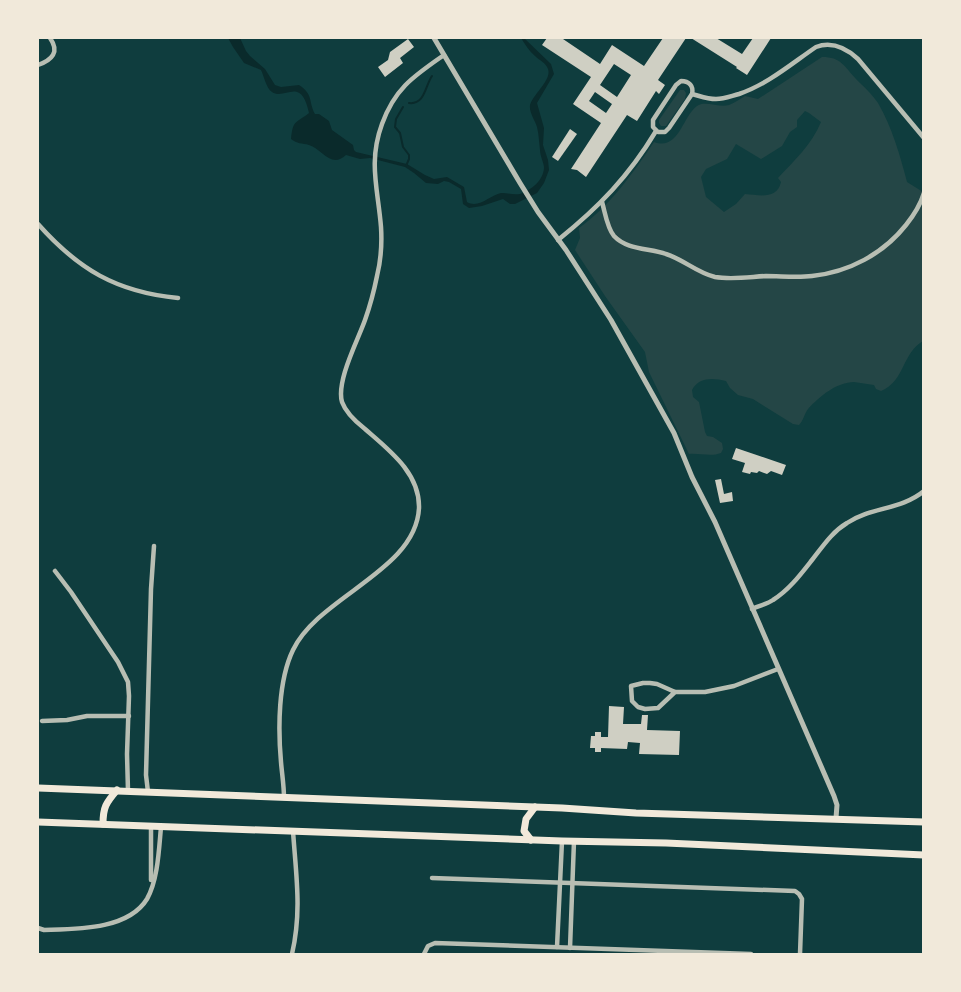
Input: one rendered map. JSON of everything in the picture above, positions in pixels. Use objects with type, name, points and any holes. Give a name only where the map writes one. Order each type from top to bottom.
[{"type":"main road","points":[[38,788],[636,813],[924,822]]},
{"type":"main road","points":[[103,825],[105,805],[117,790]]},
{"type":"main road","points":[[531,840],[524,831],[526,819],[535,807]]},
{"type":"main road","points":[[38,822],[666,843],[924,855]]},
{"type":"street","points":[[38,65],[49,60],[54,52],[54,44],[50,38]]},
{"type":"street","points":[[434,38],[538,212],[611,320],[674,433],[834,796],[837,805],[836,818]]},
{"type":"street","points":[[692,94],[717,99],[744,92],[768,81],[816,47],[828,44],[848,51],[858,59],[924,138]]},
{"type":"street","points":[[284,798],[280,706],[292,651],[302,636],[321,616],[399,553],[414,531],[419,509],[415,485],[406,469],[391,452],[356,422],[344,406],[341,394],[344,377],[372,298],[379,265],[381,227],[374,177],[377,138],[392,101],[411,78],[444,55]]},
{"type":"street","points":[[688,82],[692,87],[692,94],[669,128],[663,132],[656,131],[652,120],[677,83],[688,82]]},
{"type":"street","points":[[558,240],[602,202],[628,171],[656,131]]},
{"type":"street","points":[[602,202],[609,228],[616,238],[635,247],[671,256],[707,275],[729,278],[806,277],[859,263],[879,251],[897,236],[915,214],[924,193]]},
{"type":"street","points":[[38,224],[67,255],[104,278],[136,291],[155,296],[178,298]]},
{"type":"street","points":[[752,609],[775,598],[787,588],[826,541],[845,524],[863,514],[906,502],[924,491]]},
{"type":"street","points":[[148,792],[146,775],[154,546]]},
{"type":"street","points":[[55,571],[124,672],[128,682],[128,791]]},
{"type":"street","points":[[675,692],[658,708],[645,710],[632,701],[631,686],[650,683],[675,692],[697,693],[721,689],[778,669]]},
{"type":"street","points":[[42,721],[87,716],[129,716]]},
{"type":"street","points":[[151,827],[152,886]]},
{"type":"street","points":[[38,928],[44,930],[81,928],[114,922],[142,905],[152,886],[159,857],[161,827]]},
{"type":"street","points":[[292,954],[297,934],[298,909],[293,831]]},
{"type":"street","points":[[557,947],[562,841]]},
{"type":"street","points":[[570,948],[574,841]]},
{"type":"street","points":[[432,878],[795,891],[802,899],[800,954]]},
{"type":"street","points":[[38,933],[44,930]]},
{"type":"street","points":[[424,954],[428,946],[435,943],[663,953],[751,954]]},
{"type":"shaded area","points":[[228,38],[240,38],[246,51],[265,69],[275,85],[281,87],[299,85],[304,89],[309,95],[315,114],[329,121],[332,130],[353,145],[356,152],[407,164],[434,179],[447,177],[464,187],[467,202],[476,204],[501,193],[520,194],[536,184],[543,173],[544,166],[538,130],[530,105],[547,78],[548,69],[529,50],[521,38],[524,38],[551,64],[554,74],[537,103],[544,128],[543,145],[549,170],[544,183],[537,193],[515,204],[510,204],[503,199],[469,208],[463,204],[461,189],[449,182],[426,183],[405,167],[370,158],[360,159],[346,155],[341,159],[331,159],[314,147],[297,143],[291,139],[294,125],[309,113],[302,95],[297,92],[277,94],[272,92],[261,70],[244,63]]},
{"type":"shaded area","points":[[822,57],[828,57],[842,63],[878,103],[891,131],[907,182],[923,192],[923,341],[911,352],[895,381],[889,386],[881,391],[874,385],[854,382],[841,384],[813,404],[799,425],[793,424],[753,399],[738,395],[726,381],[711,379],[702,381],[692,390],[693,397],[699,402],[707,436],[722,443],[723,449],[717,454],[689,454],[649,372],[645,352],[575,250],[580,238],[579,228],[611,199],[654,142],[669,142],[675,137],[697,106],[700,104],[729,105],[745,96],[758,99]],"holes":[[[805,111],[821,122],[808,145],[778,178],[781,182],[776,192],[767,195],[745,194],[724,212],[706,197],[701,177],[706,169],[727,159],[736,144],[761,159],[782,146],[790,132],[797,127],[797,120]]]},
{"type":"shaded area","points":[[680,90],[686,93],[685,99],[666,126],[661,126],[659,120]]},
{"type":"building","points":[[547,38],[564,38],[600,64],[612,45],[644,66],[663,38],[686,38],[658,80],[665,85],[659,94],[656,91],[637,121],[627,115],[586,177],[577,170],[571,169],[601,123],[573,104],[591,77],[542,45]],"holes":[[[614,64],[631,75],[617,97],[600,85]],[[595,92],[612,104],[606,113],[589,101]]]},
{"type":"building","points":[[691,38],[716,38],[742,54],[753,38],[771,38],[747,75]]},
{"type":"building","points":[[408,39],[414,47],[400,58],[403,63],[385,77],[378,67],[388,60],[390,52]]},
{"type":"building","points":[[570,129],[577,134],[558,161],[552,157]]},
{"type":"building","points":[[736,448],[786,465],[782,475],[771,471],[767,474],[759,471],[750,474],[742,472],[745,463],[732,459]]},
{"type":"building","points":[[721,479],[724,494],[732,492],[733,501],[720,503],[715,480]]},
{"type":"building","points":[[609,706],[624,707],[623,724],[641,724],[642,715],[648,715],[647,730],[680,731],[679,755],[639,754],[640,743],[628,742],[627,749],[601,748],[601,752],[595,752],[595,748],[590,748],[591,736],[595,736],[595,732],[601,732],[601,737],[608,737]]},
{"type":"waterway","points":[[409,103],[414,103],[421,98],[432,76]]},
{"type":"waterway","points":[[403,107],[396,119],[395,127],[409,155],[406,166]]}]
